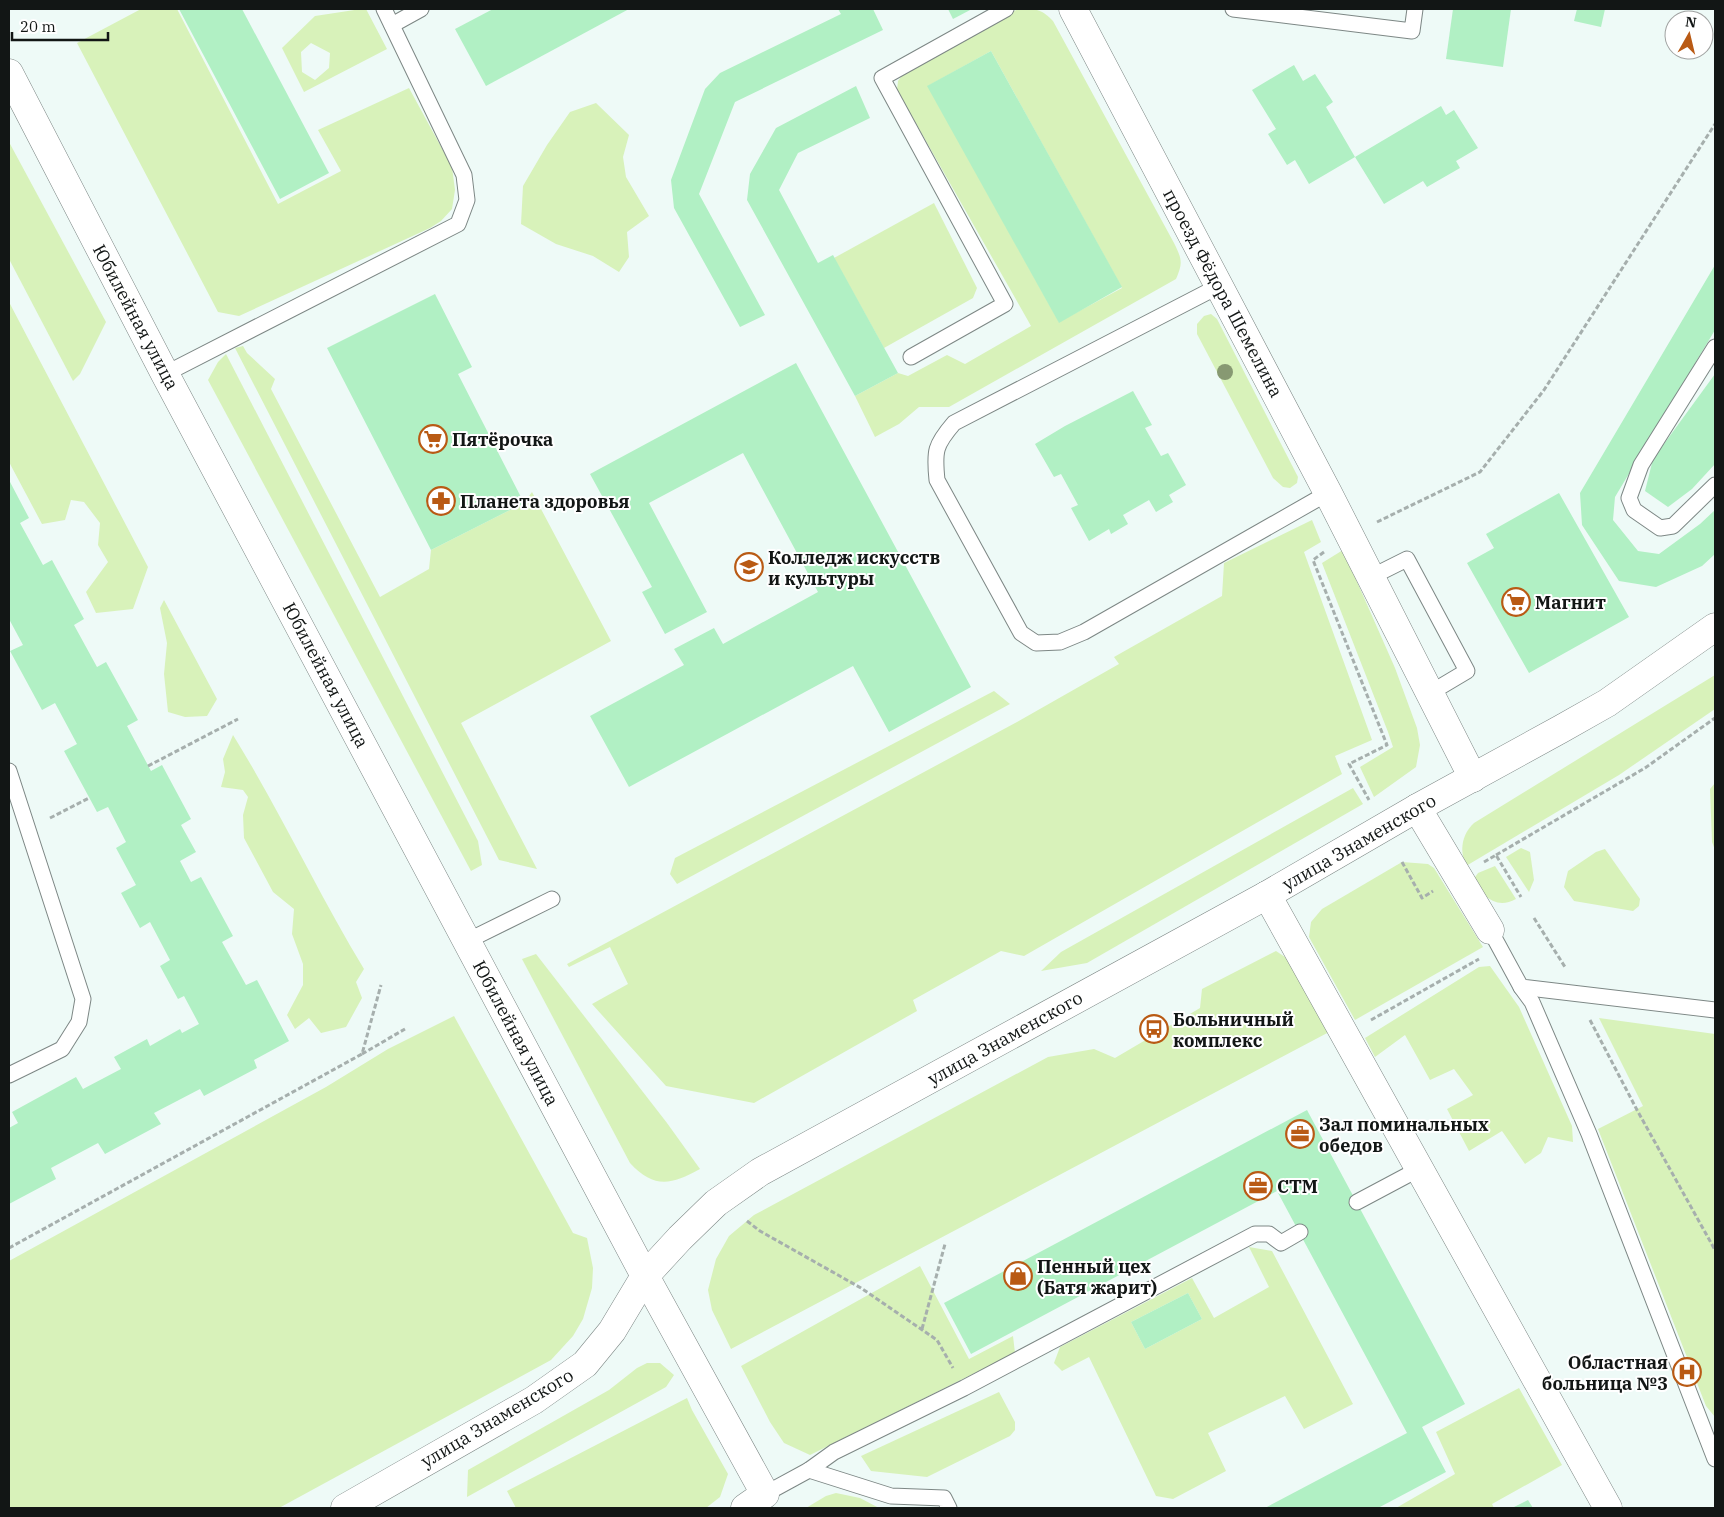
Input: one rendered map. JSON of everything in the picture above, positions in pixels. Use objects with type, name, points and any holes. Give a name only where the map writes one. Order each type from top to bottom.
[{"type":"main road","name":"проезд Фёдора Шемелина","points":[[1073,9],[1328,493],[1473,778]]},
{"type":"main road","name":"Юбилейная улица","points":[[12,88],[645,1276],[755,1501]]},
{"type":"main road","name":"улица Знаменского","points":[[346,1508],[534,1400],[585,1364],[612,1331],[645,1276],[716,1203],[760,1172],[1267,895],[1417,808],[1607,703],[1715,627]]},
{"type":"main road","points":[[1417,808],[1490,930]]},
{"type":"main road","points":[[1267,895],[1608,1508]]},
{"type":"lane","points":[[166,374],[458,224],[467,200],[464,174],[384,9]]},
{"type":"lane","points":[[392,24],[420,9]]},
{"type":"lane","points":[[911,357],[1005,304],[882,78],[1006,9]]},
{"type":"lane","points":[[1233,9],[1412,31],[1415,9]]},
{"type":"lane","points":[[1220,286],[954,423],[939,440],[935,460],[937,480],[1021,633],[1036,643],[1060,642],[1084,632],[1328,493]]},
{"type":"lane","points":[[1715,347],[1641,465],[1630,498],[1634,510],[1660,528],[1673,526],[1715,485]]},
{"type":"lane","points":[[1371,578],[1407,559],[1467,671],[1430,693]]},
{"type":"lane","points":[[9,771],[83,1000],[79,1022],[62,1049],[9,1076]]},
{"type":"lane","points":[[467,941],[552,899]]},
{"type":"lane","points":[[1490,930],[1521,987],[1532,1002],[1588,1134],[1712,1440],[1715,1459]]},
{"type":"lane","points":[[1521,987],[1715,1010]]},
{"type":"lane","points":[[1357,1202],[1419,1168]]},
{"type":"lane","points":[[755,1501],[809,1470],[834,1452],[964,1388],[1255,1234],[1269,1234],[1281,1243],[1300,1232]]},
{"type":"lane","points":[[809,1470],[891,1496],[944,1498],[949,1508]]},
{"type":"path","points":[[1369,801],[1349,764],[1387,745],[1313,560],[1350,536],[1480,472],[1544,390],[1715,124]]},
{"type":"path","points":[[1482,863],[1646,768],[1715,718]]},
{"type":"path","points":[[148,766],[238,719]]},
{"type":"path","points":[[28,829],[89,798]]},
{"type":"path","points":[[1496,855],[1521,896]]},
{"type":"path","points":[[1402,862],[1422,898],[1437,889]]},
{"type":"path","points":[[1534,918],[1567,971]]},
{"type":"path","points":[[1370,1020],[1480,959]]},
{"type":"path","points":[[362,1054],[381,985]]},
{"type":"path","points":[[1590,1019],[1637,1110],[1715,1250]]},
{"type":"path","points":[[9,1248],[405,1029]]},
{"type":"path","points":[[747,1221],[760,1231],[862,1288],[937,1340],[964,1388]]},
{"type":"path","points":[[922,1329],[945,1244]]},
{"type":"green space","points":[[141,9],[177,9],[278,204],[341,171],[318,130],[409,88],[452,167],[455,190],[452,209],[441,221],[430,228],[239,316],[218,312],[77,43]]},
{"type":"green space","points":[[366,9],[387,49],[304,92],[282,48],[315,16]],"holes":[[[311,43],[330,53],[329,68],[315,80],[302,72],[301,52]]]},
{"type":"green space","points":[[1018,9],[1041,11],[1053,21],[1174,243],[1181,265],[1176,279],[949,407],[919,407],[899,424],[875,437],[855,396],[898,373],[908,376],[947,355],[965,364],[1031,326],[897,90],[898,81],[906,70]],"holes":[[[991,51],[1122,288],[1059,322],[928,86]]]},
{"type":"green space","points":[[596,103],[629,135],[623,157],[626,177],[649,216],[627,232],[629,257],[619,272],[593,256],[556,244],[521,224],[523,186],[547,145],[570,112]]},
{"type":"green space","points":[[9,142],[106,322],[80,374],[73,381],[9,259]]},
{"type":"green space","points":[[934,203],[977,288],[973,298],[884,348],[834,258]]},
{"type":"green space","points":[[9,302],[148,567],[133,609],[96,613],[86,592],[108,562],[98,545],[100,523],[84,502],[71,500],[65,520],[42,524],[9,462]]},
{"type":"green space","points":[[1211,314],[1217,319],[1298,477],[1297,483],[1290,488],[1283,487],[1273,478],[1197,334],[1197,324],[1204,316]]},
{"type":"green space","points":[[243,346],[247,353],[275,379],[271,389],[380,597],[429,569],[431,550],[524,503],[532,492],[611,641],[461,723],[537,869],[499,860],[235,348]]},
{"type":"green space","points":[[226,354],[478,841],[482,865],[471,871],[208,380],[218,362]]},
{"type":"green space","points":[[1312,520],[1321,542],[1304,552],[1372,740],[1335,756],[1342,774],[1024,956],[1001,951],[913,1000],[917,1011],[754,1103],[666,1086],[592,1004],[628,984],[610,947],[569,967],[567,964],[1017,722],[1119,664],[1114,657],[1222,596],[1224,563]]},
{"type":"green space","points":[[1343,550],[1395,668],[1417,728],[1420,745],[1416,767],[1374,797],[1360,767],[1393,747],[1322,563]]},
{"type":"green space","points":[[164,600],[217,699],[207,716],[185,717],[168,712],[164,674],[167,643],[160,608]]},
{"type":"green space","points":[[1715,675],[1715,709],[1619,775],[1466,866],[1462,848],[1464,837],[1474,823]]},
{"type":"green space","points":[[994,691],[1010,704],[677,884],[670,874],[675,858]]},
{"type":"green space","points":[[233,735],[364,969],[356,982],[362,998],[346,1027],[321,1033],[309,1018],[295,1029],[287,1015],[303,985],[303,964],[292,934],[294,909],[273,892],[244,838],[243,815],[248,797],[243,790],[221,787],[225,772],[223,759]]},
{"type":"green space","points":[[1715,783],[1715,850],[1712,842],[1710,789]]},
{"type":"green space","points":[[1353,788],[1363,804],[1087,963],[1041,971],[1061,952]]},
{"type":"green space","points":[[1521,848],[1530,852],[1534,880],[1529,892],[1506,857]]},
{"type":"green space","points":[[1605,849],[1640,899],[1639,906],[1633,911],[1574,901],[1564,887],[1568,871],[1596,852]]},
{"type":"green space","points":[[1402,862],[1428,864],[1434,868],[1483,947],[1355,1020],[1309,937],[1311,922],[1322,909]]},
{"type":"green space","points":[[1495,866],[1516,899],[1502,903],[1490,900],[1473,880],[1478,873]]},
{"type":"green space","points":[[1276,951],[1288,959],[1331,1031],[731,1349],[712,1310],[708,1290],[716,1259],[729,1236],[754,1215],[1048,1057],[1094,1049],[1115,1058],[1200,1008],[1202,989]]},
{"type":"green space","points":[[536,954],[667,1123],[700,1169],[680,1178],[663,1182],[647,1177],[630,1163],[522,959]]},
{"type":"green space","points":[[1490,966],[1519,1007],[1572,1126],[1573,1142],[1548,1137],[1541,1153],[1525,1164],[1502,1131],[1469,1151],[1447,1109],[1473,1095],[1454,1069],[1430,1080],[1405,1035],[1375,1057],[1365,1038],[1479,967]]},
{"type":"green space","points":[[454,1016],[573,1233],[587,1238],[593,1268],[592,1288],[583,1319],[573,1336],[551,1360],[279,1508],[9,1508],[9,1261],[326,1087],[388,1049]]},
{"type":"green space","name":"Областная больница №3","points":[[1599,1018],[1715,1034],[1715,1417],[1706,1406],[1598,1129],[1643,1106]]},
{"type":"green space","points":[[1249,1247],[1272,1251],[1353,1404],[1304,1429],[1285,1396],[1208,1433],[1226,1471],[1173,1499],[1156,1496],[1089,1357],[1062,1371],[1054,1363],[1060,1347],[1192,1278],[1214,1318],[1269,1287]],"holes":[[[1188,1293],[1202,1319],[1145,1349],[1131,1322]]]},
{"type":"green space","points":[[920,1266],[969,1359],[1013,1336],[1015,1353],[810,1455],[784,1443],[770,1422],[741,1366]]},
{"type":"green space","points":[[647,1363],[660,1363],[674,1375],[666,1387],[467,1497],[468,1470],[609,1390],[637,1368]]},
{"type":"green space","points":[[1519,1388],[1562,1465],[1492,1504],[1494,1508],[1396,1508],[1455,1474],[1436,1432]]},
{"type":"green space","points":[[999,1392],[1015,1422],[1015,1430],[1010,1436],[927,1477],[871,1471],[861,1456]]},
{"type":"green space","points":[[687,1398],[728,1474],[720,1497],[706,1508],[516,1508],[507,1491]]},
{"type":"green space","points":[[836,1493],[860,1498],[879,1508],[806,1508],[826,1496]]},
{"type":"building","points":[[179,9],[242,9],[329,173],[280,199]]},
{"type":"building","points":[[493,9],[629,9],[486,86],[455,29]]},
{"type":"building","points":[[838,9],[873,9],[883,30],[735,102],[699,194],[765,315],[740,327],[674,208],[671,180],[705,89],[720,73],[841,14]]},
{"type":"building","points":[[948,9],[972,9],[953,19]]},
{"type":"building","points":[[1453,9],[1511,9],[1503,67],[1446,59]]},
{"type":"building","points":[[1577,9],[1605,9],[1601,27],[1574,21]]},
{"type":"building","points":[[991,51],[1122,287],[1059,323],[927,86]]},
{"type":"building","points":[[1294,65],[1303,81],[1315,74],[1333,102],[1326,107],[1355,157],[1309,184],[1295,160],[1287,165],[1268,134],[1276,129],[1252,90]]},
{"type":"building","points":[[856,86],[870,118],[798,153],[779,190],[818,263],[833,255],[898,373],[855,396],[747,200],[750,174],[776,128]]},
{"type":"building","points":[[1441,106],[1446,115],[1454,110],[1478,148],[1456,161],[1460,168],[1427,187],[1423,181],[1384,204],[1355,157]]},
{"type":"building","points":[[1715,265],[1715,330],[1615,497],[1613,520],[1638,551],[1659,554],[1700,524],[1715,510],[1715,554],[1702,566],[1656,587],[1619,581],[1582,525],[1580,493]]},
{"type":"building","name":"Пятёрочка","points":[[435,294],[472,367],[458,374],[524,503],[431,550],[327,348]]},
{"type":"building","points":[[796,363],[971,687],[889,732],[853,666],[629,787],[590,716],[684,665],[674,649],[714,628],[723,644],[818,592],[743,453],[649,503],[707,612],[665,634],[642,592],[652,587],[590,474]]},
{"type":"building","points":[[1715,374],[1715,464],[1692,489],[1668,507],[1645,491],[1653,459]]},
{"type":"building","points":[[1133,391],[1152,425],[1145,428],[1161,456],[1168,453],[1186,485],[1169,495],[1173,502],[1156,512],[1149,500],[1123,515],[1128,524],[1111,534],[1109,529],[1089,541],[1071,508],[1078,505],[1061,474],[1054,477],[1035,444],[1065,426]]},
{"type":"building","points":[[9,480],[29,518],[20,523],[43,565],[52,560],[84,619],[74,625],[97,667],[106,662],[138,720],[127,726],[151,771],[162,765],[191,819],[181,825],[196,852],[180,861],[191,882],[201,877],[233,936],[222,942],[246,985],[257,980],[289,1041],[254,1060],[257,1068],[204,1096],[200,1089],[154,1113],[161,1124],[105,1154],[98,1143],[51,1168],[56,1179],[9,1204],[9,1128],[18,1123],[12,1112],[76,1077],[83,1089],[121,1069],[114,1057],[147,1039],[150,1046],[180,1029],[182,1033],[199,1024],[184,996],[178,999],[160,966],[170,960],[150,922],[140,928],[121,893],[136,885],[116,848],[126,842],[108,807],[97,812],[64,751],[77,744],[55,703],[42,710],[10,651],[23,645],[9,619]]},
{"type":"building","points":[[1559,493],[1629,617],[1529,673],[1467,563],[1494,548],[1486,534]]},
{"type":"building","points":[[1307,1110],[1465,1404],[1422,1427],[1446,1472],[1378,1508],[1265,1508],[1407,1433],[1277,1191],[971,1354],[944,1303]]},
{"type":"building","points":[[1188,1293],[1202,1319],[1145,1349],[1131,1322]]},
{"type":"building","points":[[1528,1500],[1533,1508],[1512,1508]]},
{"type":"place","name":"Пятёрочка","points":[[433,439]]},
{"type":"place","name":"Планета здоровья","points":[[441,501]]},
{"type":"place","name":"Колледж искусств и культуры","points":[[749,567]]},
{"type":"place","name":"Магнит","points":[[1516,602]]},
{"type":"place","name":"Больничный комплекс","points":[[1154,1029]]},
{"type":"place","name":"Зал поминальных обедов","points":[[1300,1134]]},
{"type":"place","name":"СТМ","points":[[1258,1186]]},
{"type":"place","name":"Пенный цех (Батя жарит)","points":[[1018,1276]]},
{"type":"place","name":"Областная больница №3","points":[[1687,1372]]}]
